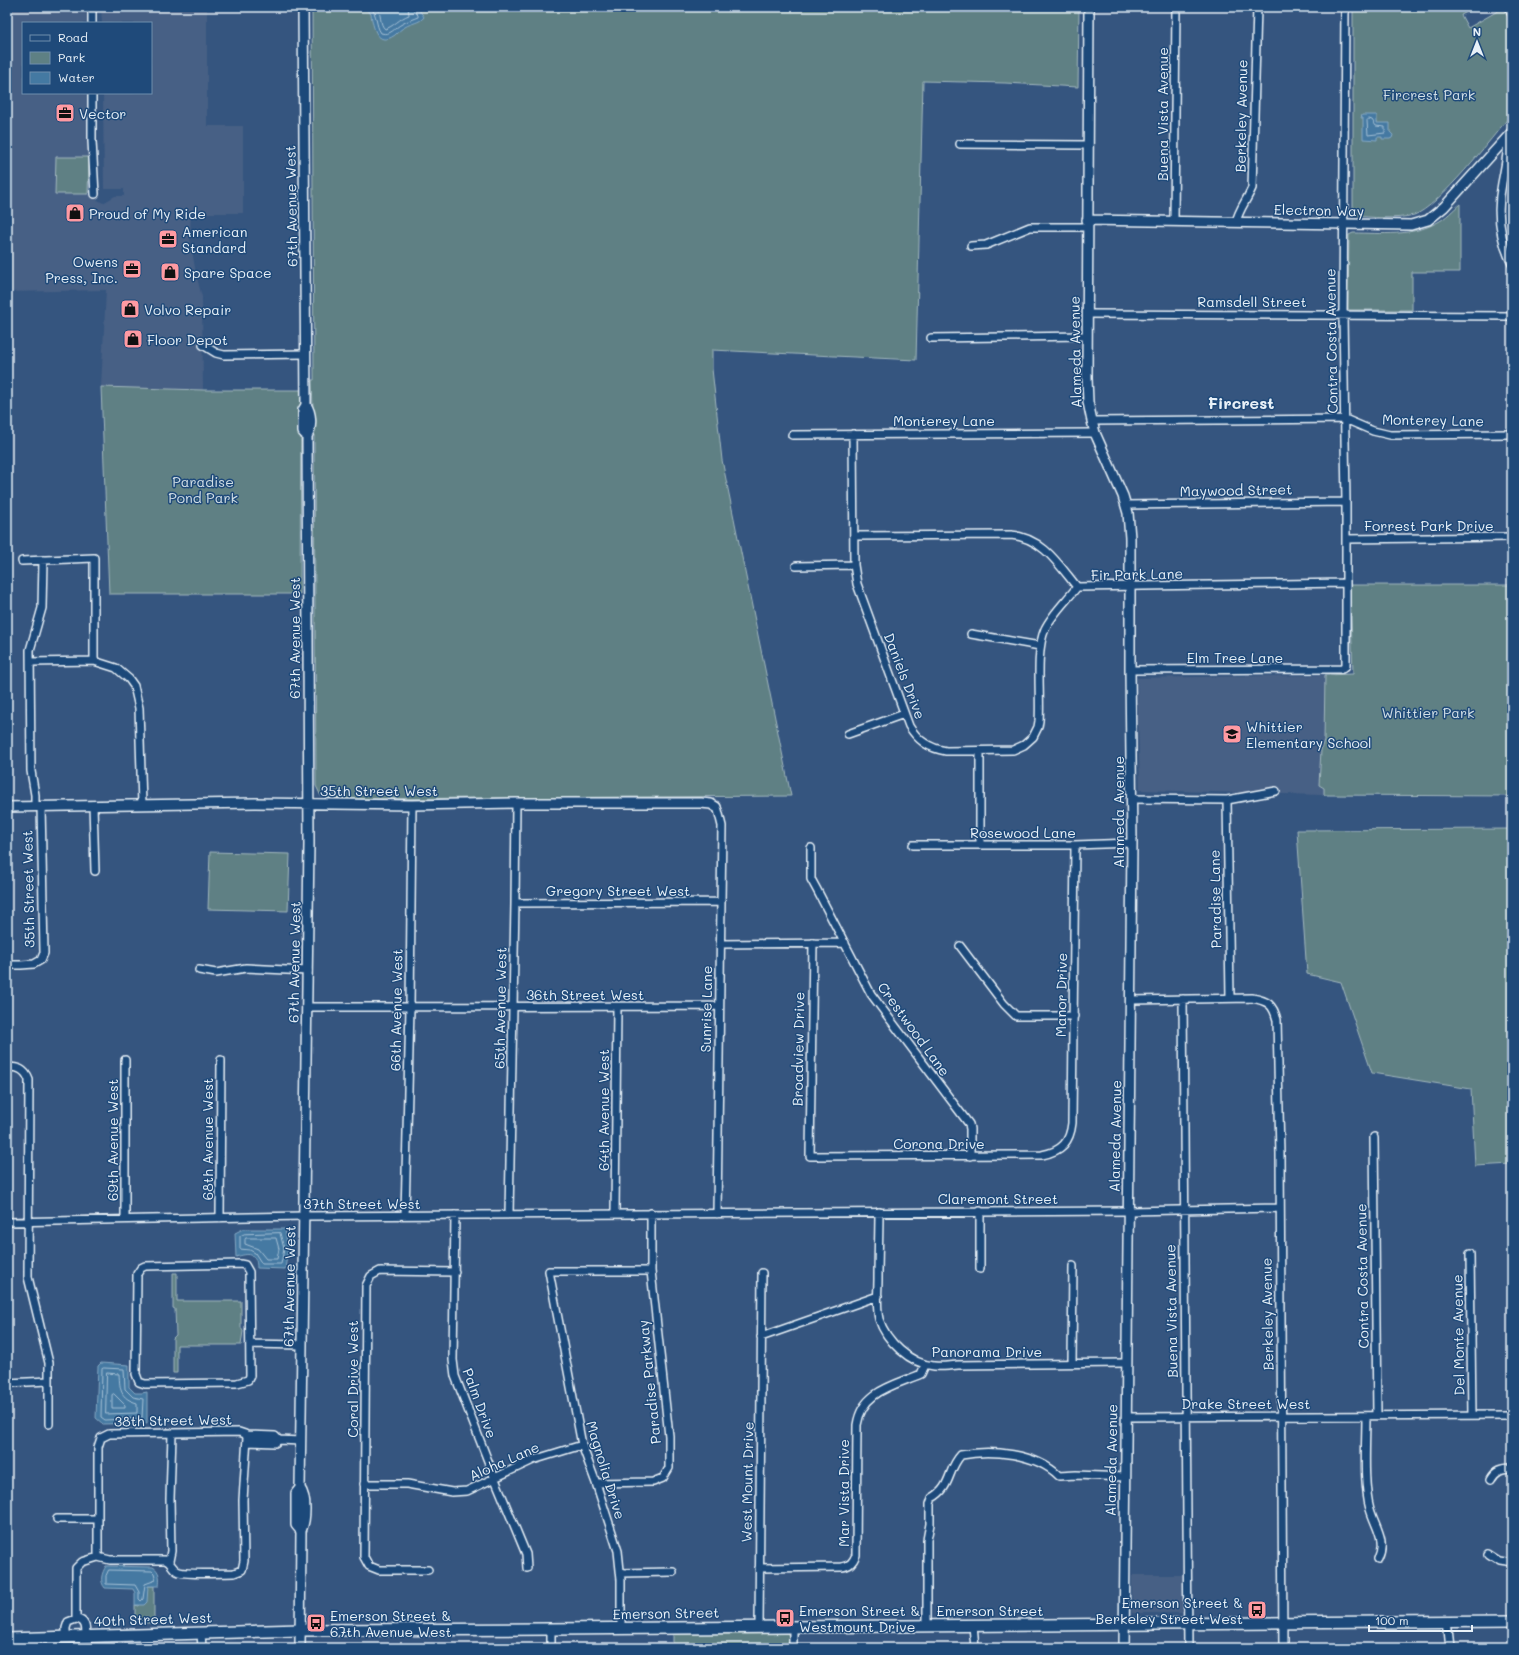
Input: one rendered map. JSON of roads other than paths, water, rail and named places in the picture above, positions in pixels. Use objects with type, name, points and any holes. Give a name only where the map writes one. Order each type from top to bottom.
[{"type":"main road","name":"Emerson Street","points":[[300,1630],[759,1628],[1512,1621]]},
{"type":"main road","name":"40th Street West","points":[[7,1639],[300,1630]]},
{"type":"street","points":[[92,7],[92,22]]},
{"type":"street","name":"67th Avenue West","points":[[300,1648],[301,1531],[304,1525],[304,1493],[300,1488],[308,971],[309,803],[307,436],[310,431],[310,410],[306,405],[303,7]]},
{"type":"street","name":"Alameda Avenue","points":[[1089,7],[1087,390],[1092,421],[1096,433],[1122,492],[1126,505],[1130,538],[1129,587],[1132,843],[1124,1648]]},
{"type":"street","name":"Buena Vista Avenue","points":[[1174,221],[1176,7]]},
{"type":"street","name":"Berkeley Avenue","points":[[1236,222],[1239,211],[1252,188],[1257,7]]},
{"type":"street","name":"Contra Costa Avenue","points":[[1339,670],[1344,669],[1346,666],[1346,502],[1343,315],[1345,7]]},
{"type":"street","points":[[1508,7],[1512,14]]},
{"type":"street","points":[[92,94],[92,142],[95,194]]},
{"type":"street","points":[[1510,135],[1500,197],[1499,220],[1502,238],[1512,264]]},
{"type":"street","name":"Electron Way","points":[[1088,224],[1174,221],[1411,225],[1428,220],[1444,207],[1510,135]]},
{"type":"street","points":[[960,144],[1088,145]]},
{"type":"street","points":[[971,246],[986,245],[1030,227],[1088,224]]},
{"type":"street","name":"Ramsdell Street","points":[[1087,314],[1512,316]]},
{"type":"street","points":[[931,338],[1087,336]]},
{"type":"street","points":[[203,345],[224,356],[306,354]]},
{"type":"street","name":"Monterey Lane","points":[[1092,421],[1345,419],[1373,431],[1390,435],[1512,434]]},
{"type":"street","name":"Monterey Lane","points":[[792,435],[1096,433]]},
{"type":"street","name":"Daniels Drive","points":[[853,434],[854,565],[859,592],[904,714],[913,733],[924,744],[946,751],[980,751],[1013,750],[1029,741],[1036,733],[1038,727],[1040,712],[1040,646],[1045,629],[1077,587]]},
{"type":"street","name":"Maywood Street","points":[[1126,505],[1346,502]]},
{"type":"street","name":"Fir Park Lane","points":[[854,536],[1011,535],[1024,537],[1040,545],[1047,551],[1077,587],[1346,583]]},
{"type":"street","name":"Forrest Park Drive","points":[[1346,539],[1512,537]]},
{"type":"street","points":[[22,561],[94,558],[94,661]]},
{"type":"street","points":[[38,806],[31,771],[30,650],[42,608],[43,560]]},
{"type":"street","points":[[796,566],[854,565]]},
{"type":"street","points":[[971,634],[1040,646]]},
{"type":"street","points":[[31,662],[94,661],[116,668],[129,679],[134,686],[139,708],[142,804]]},
{"type":"street","name":"Elm Tree Lane","points":[[1130,670],[1339,670]]},
{"type":"street","points":[[848,734],[904,714]]},
{"type":"street","points":[[980,751],[980,844]]},
{"type":"street","points":[[1132,799],[1227,800],[1276,791]]},
{"type":"street","name":"Paradise Lane","points":[[1227,800],[1230,998]]},
{"type":"street","name":"35th Street West","points":[[7,807],[142,804],[309,803],[412,805],[516,803],[701,803],[711,804],[716,807]]},
{"type":"street","name":"65th Avenue West","points":[[509,1214],[516,904],[516,803]]},
{"type":"street","points":[[93,805],[94,871]]},
{"type":"street","name":"66th Avenue West","points":[[405,1215],[410,1008],[412,805]]},
{"type":"street","name":"35th Street West","points":[[7,965],[34,964],[41,960],[44,953],[38,806]]},
{"type":"street","name":"Sunrise Lane","points":[[716,807],[722,826],[717,1214]]},
{"type":"street","name":"Rosewood Lane","points":[[913,845],[1074,845],[1132,843]]},
{"type":"street","name":"Manor Drive","points":[[1064,1144],[1070,1138],[1072,1123],[1074,1016],[1074,845]]},
{"type":"street","name":"Crestwood Lane","points":[[811,848],[811,879],[871,994],[969,1124],[970,1156]]},
{"type":"street","name":"Gregory Street West","points":[[516,904],[721,902]]},
{"type":"street","name":"Broadview Drive","points":[[810,1156],[813,943]]},
{"type":"street","points":[[720,944],[845,943]]},
{"type":"street","points":[[960,946],[1004,1004],[1016,1016],[1074,1016]]},
{"type":"street","points":[[199,970],[216,973],[246,968],[308,971]]},
{"type":"street","points":[[1131,1000],[1230,998]]},
{"type":"street","name":"Berkeley Avenue","points":[[1230,998],[1257,999],[1268,1002],[1272,1006],[1277,1020],[1279,1048],[1283,1648]]},
{"type":"street","name":"Buena Vista Avenue","points":[[1183,999],[1183,1210],[1188,1648]]},
{"type":"street","name":"36th Street West","points":[[307,1007],[410,1008],[719,1006]]},
{"type":"street","name":"64th Avenue West","points":[[615,1214],[617,1007]]},
{"type":"street","name":"69th Avenue West","points":[[124,1060],[126,1219]]},
{"type":"street","name":"68th Avenue West","points":[[220,1218],[221,1060]]},
{"type":"street","points":[[7,1067],[21,1068],[29,1080],[28,1277],[48,1353],[50,1381],[49,1424]]},
{"type":"street","name":"Contra Costa Avenue","points":[[1374,1136],[1377,1415]]},
{"type":"street","name":"Corona Drive","points":[[810,1156],[1042,1155],[1055,1152],[1064,1144]]},
{"type":"street","name":"Claremont Street","points":[[717,1214],[1129,1211],[1279,1208]]},
{"type":"street","points":[[980,1211],[980,1269]]},
{"type":"street","name":"Panorama Drive","points":[[879,1212],[879,1318],[888,1337],[901,1351],[934,1367],[1072,1363],[1126,1364]]},
{"type":"street","name":"37th Street West","points":[[7,1222],[304,1216],[651,1213],[717,1214]]},
{"type":"street","name":"Paradise Parkway","points":[[596,1483],[653,1482],[663,1478],[669,1468],[669,1436],[650,1271],[651,1213]]},
{"type":"street","name":"Palm Drive","points":[[455,1215],[453,1360],[455,1376],[494,1479],[526,1554],[527,1568]]},
{"type":"street","name":"Del Monte Avenue","points":[[1470,1254],[1472,1415]]},
{"type":"street","points":[[240,1264],[245,1266],[249,1272],[250,1344],[250,1376],[245,1382],[140,1383],[136,1378],[137,1274],[139,1270],[145,1266],[240,1264]]},
{"type":"street","points":[[1072,1363],[1073,1266]]},
{"type":"street","name":"Coral Drive West","points":[[428,1570],[379,1570],[371,1567],[366,1562],[364,1557],[366,1286],[368,1281],[375,1273],[380,1271],[454,1272]]},
{"type":"street","name":"Magnolia Drive","points":[[622,1629],[621,1573],[616,1546],[582,1445],[549,1271],[650,1271]]},
{"type":"street","name":"West Mount Drive","points":[[759,1628],[762,1273]]},
{"type":"street","points":[[761,1337],[878,1296]]},
{"type":"street","points":[[250,1344],[302,1344]]},
{"type":"street","name":"Mar Vista Drive","points":[[759,1568],[842,1567],[851,1564],[856,1555],[858,1416],[862,1408],[872,1396],[921,1374],[926,1364]]},
{"type":"street","points":[[7,1383],[50,1381]]},
{"type":"street","points":[[1377,1415],[1512,1414]]},
{"type":"street","name":"Drake Street West","points":[[1126,1417],[1377,1415]]},
{"type":"street","points":[[1366,1416],[1368,1496],[1370,1510],[1381,1539],[1381,1553],[1378,1559]]},
{"type":"street","name":"38th Street West","points":[[97,1519],[98,1446],[101,1438],[109,1434],[239,1432],[246,1438],[275,1443],[279,1440],[301,1441]]},
{"type":"street","points":[[172,1434],[170,1499],[171,1551],[169,1561],[175,1570],[179,1572],[234,1573],[242,1570],[244,1561],[243,1500],[246,1438]]},
{"type":"street","name":"Aloha Lane","points":[[364,1484],[416,1485],[459,1492],[474,1489],[533,1460],[582,1445]]},
{"type":"street","points":[[927,1626],[927,1540],[930,1524],[930,1504],[932,1498],[940,1493],[944,1488],[957,1459],[961,1455],[1004,1453],[1018,1455],[1046,1466],[1059,1476],[1076,1475],[1125,1477]]},
{"type":"street","points":[[1491,1479],[1495,1472],[1500,1469],[1512,1468]]},
{"type":"street","points":[[57,1519],[97,1519],[100,1558]]},
{"type":"street","points":[[1488,1555],[1499,1562],[1512,1564]]},
{"type":"street","points":[[76,1619],[76,1568],[82,1562],[100,1558],[169,1561]]},
{"type":"street","points":[[621,1573],[674,1572]]},
{"type":"street","points":[[66,1637],[68,1622],[76,1619],[84,1622],[86,1636]]},
{"type":"street","points":[[1447,1621],[1450,1648]]},
{"type":"street","points":[[973,1626],[975,1648]]},
{"type":"street","points":[[793,1627],[793,1648]]},
{"type":"street","points":[[551,1629],[551,1648]]},
{"type":"street","points":[[201,1633],[202,1648]]},
{"type":"water","points":[[363,7],[414,7],[420,11],[424,17],[420,21],[407,26],[395,35],[384,39],[377,34],[373,25],[371,14]]},
{"type":"water","points":[[1362,115],[1377,115],[1377,123],[1390,123],[1390,132],[1393,135],[1392,138],[1382,139],[1382,137],[1377,137],[1377,140],[1363,139]]},
{"type":"water","points":[[243,1229],[285,1229],[288,1249],[285,1269],[257,1268],[257,1263],[254,1256],[244,1255],[236,1257],[235,1233]]},
{"type":"water","points":[[101,1363],[129,1365],[129,1387],[135,1393],[147,1392],[147,1423],[103,1424],[96,1418],[98,1366]]},
{"type":"water","points":[[106,1566],[153,1567],[158,1573],[159,1586],[148,1586],[147,1602],[144,1605],[135,1605],[135,1593],[133,1589],[105,1588],[102,1583],[102,1577]]},
{"type":"place","name":"Vector","points":[[65,113]]},
{"type":"place","name":"Proud of My Ride","points":[[75,213]]},
{"type":"place","name":"American Standard","points":[[168,239]]},
{"type":"place","name":"Owens Press, Inc.","points":[[132,269]]},
{"type":"place","name":"Spare Space","points":[[170,272]]},
{"type":"place","name":"Volvo Repair","points":[[130,309]]},
{"type":"place","name":"Floor Depot","points":[[133,339]]},
{"type":"place","name":"Whittier Elementary School","points":[[1232,734]]},
{"type":"place","name":"Emerson Street & Berkeley Street West","points":[[1257,1610]]},
{"type":"place","name":"Emerson Street & Westmount Drive","points":[[785,1618]]},
{"type":"place","name":"Emerson Street & 67th Avenue West","points":[[316,1623]]},
{"type":"district","name":"Fircrest","points":[[1241,402]]},
{"type":"park label","name":"Fircrest Park","points":[[1429,94]]},
{"type":"park label","name":"Paradise Pond Park","points":[[203,490]]},
{"type":"park label","name":"Whittier Park","points":[[1428,712]]}]
